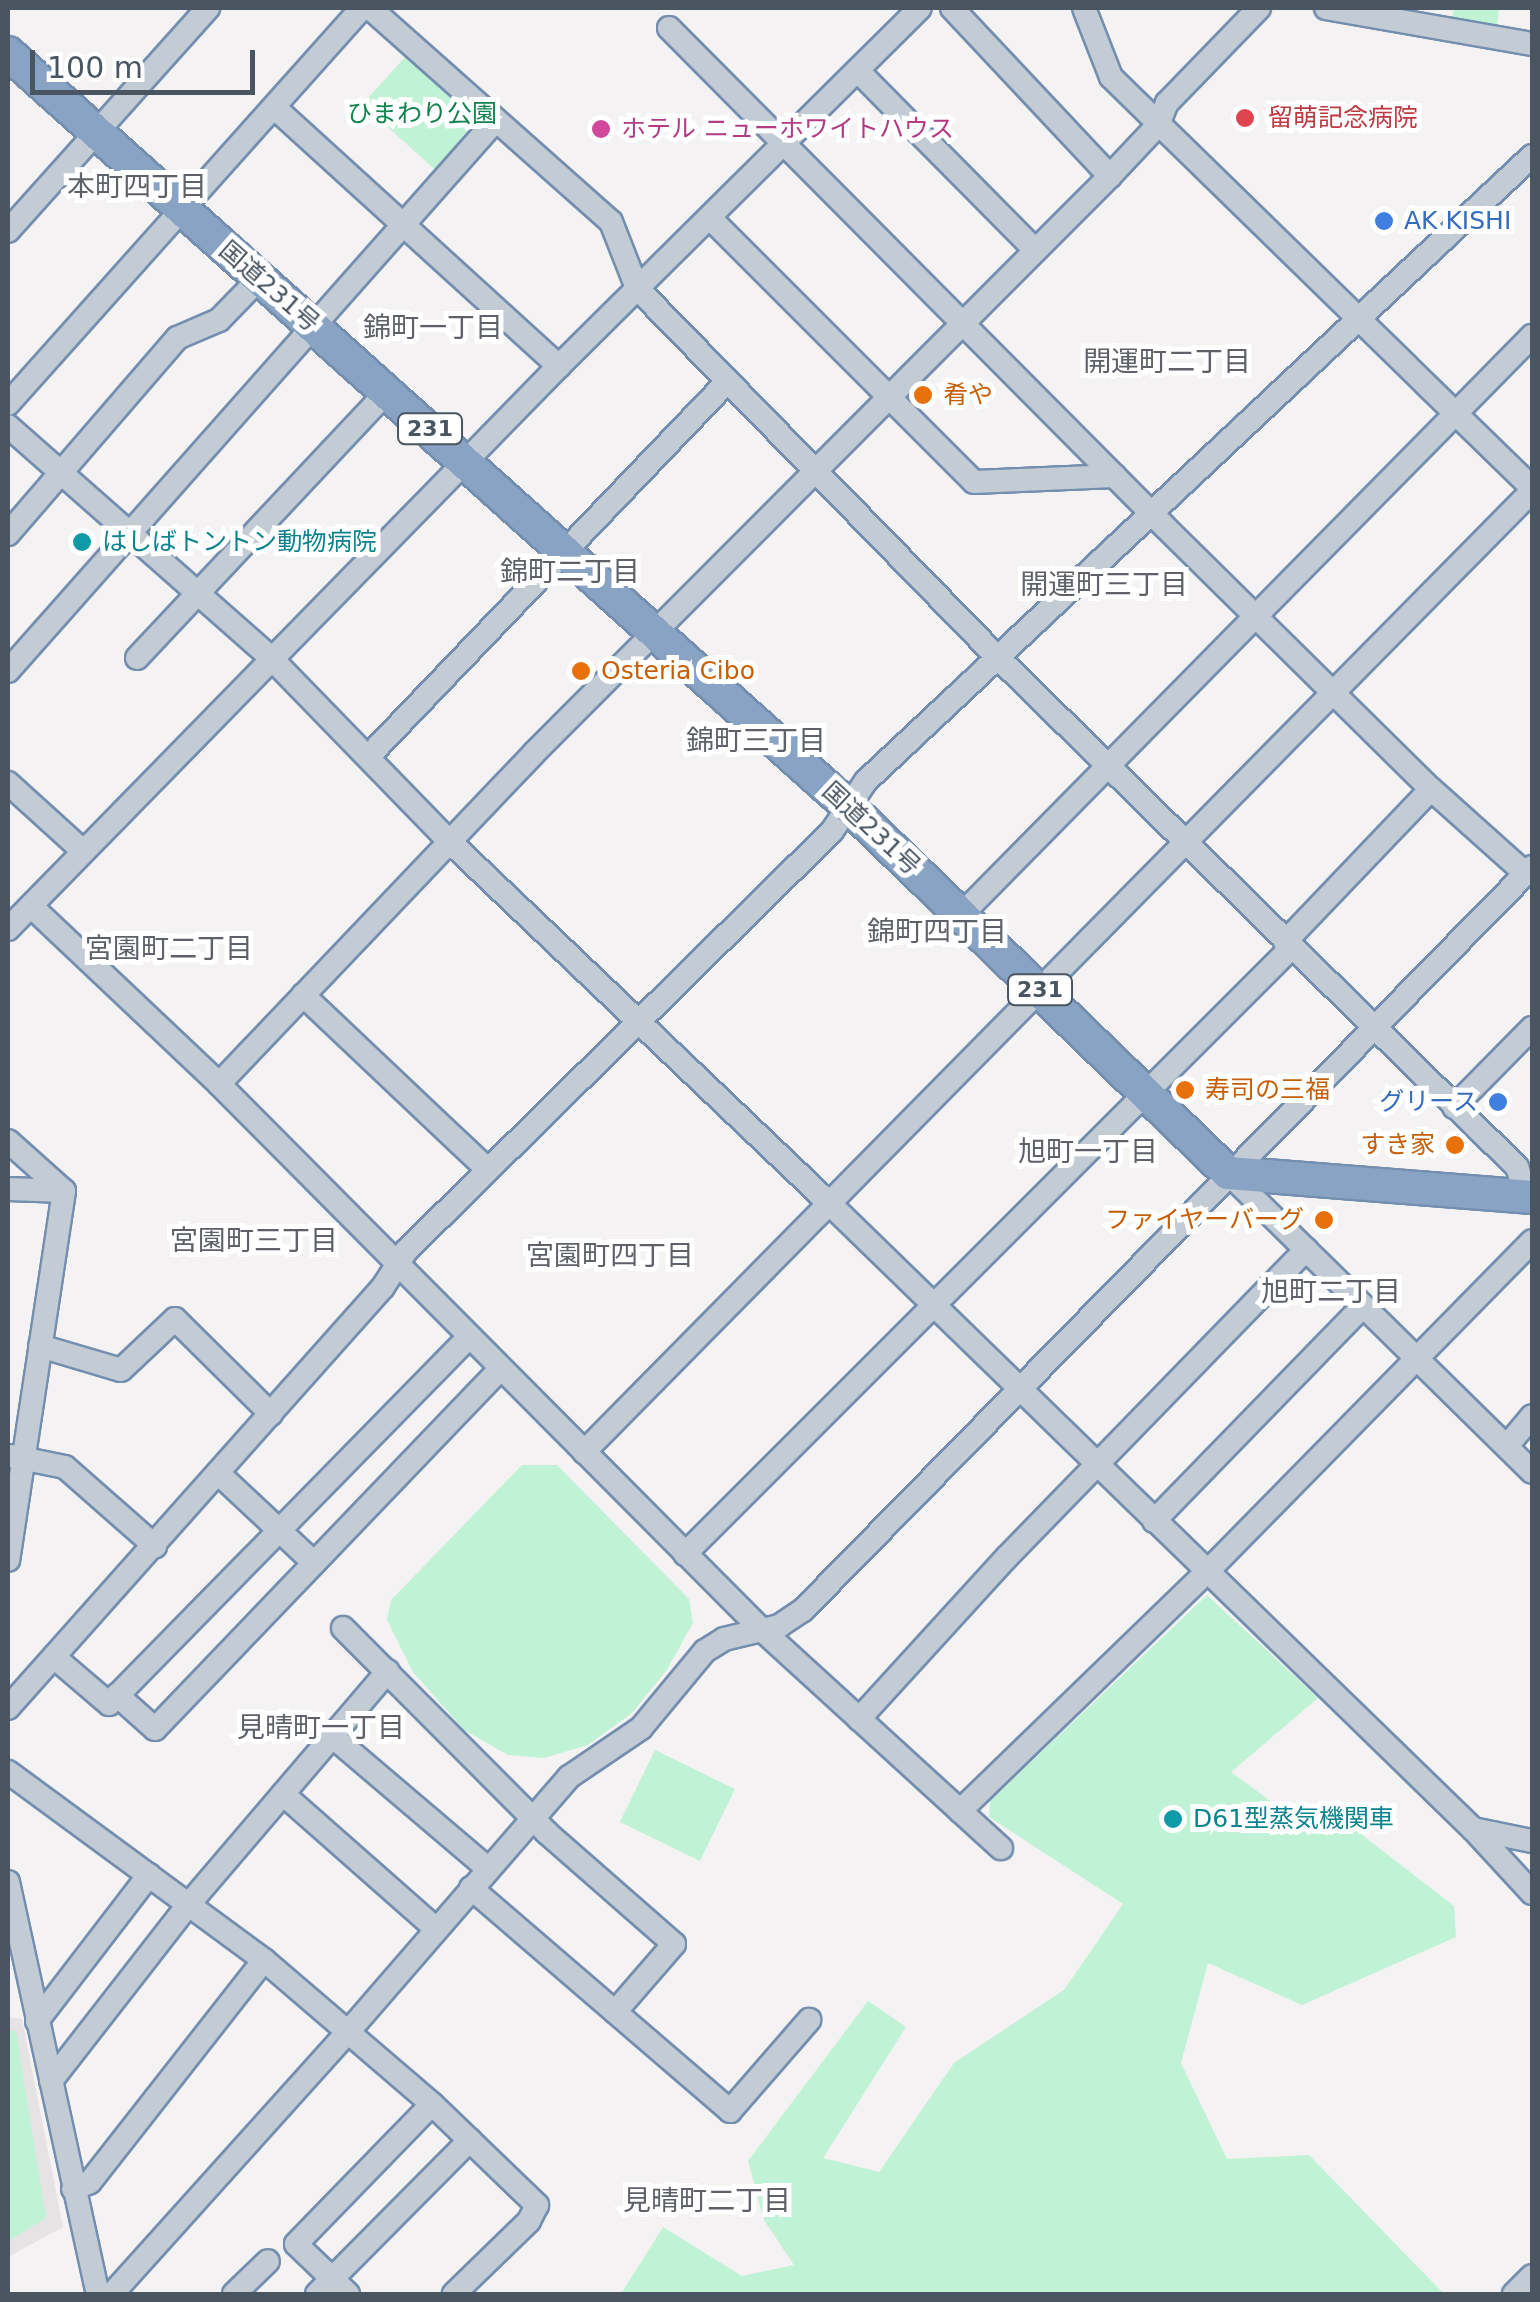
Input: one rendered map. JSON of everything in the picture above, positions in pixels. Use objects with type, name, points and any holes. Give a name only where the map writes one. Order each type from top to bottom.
[{"type":"highway","name":"国道231号","points":[[8,53],[850,808],[1228,1173]]},
{"type":"highway","points":[[1228,1173],[1530,1197]]},
{"type":"street","points":[[8,232],[208,8]]},
{"type":"street","points":[[8,404],[362,8]]},
{"type":"street","points":[[370,8],[611,222],[637,288],[997,658],[1517,1167],[1530,1197]]},
{"type":"street","points":[[8,930],[559,366],[920,8]]},
{"type":"street","points":[[952,8],[1110,176]]},
{"type":"street","points":[[584,1452],[1187,845],[1532,490],[1361,318],[1111,77],[1084,8]]},
{"type":"street","points":[[219,1084],[448,840],[652,632],[1110,176],[1158,125],[1167,104],[1260,8]]},
{"type":"street","points":[[1326,8],[1532,44]]},
{"type":"street","points":[[112,2294],[349,2031],[569,1777],[641,1728],[705,1650],[724,1639],[779,1626],[803,1610],[1228,1173],[1529,871],[1431,789],[668,28]]},
{"type":"street","points":[[858,71],[1035,250]]},
{"type":"street","points":[[275,108],[404,221],[559,366]]},
{"type":"street","points":[[8,671],[496,120]]},
{"type":"street","points":[[8,1708],[271,1414],[397,1266],[488,1169],[850,808],[866,781],[1532,156]]},
{"type":"street","points":[[710,218],[974,482],[1114,476]]},
{"type":"street","points":[[8,534],[177,338],[219,320],[260,278]]},
{"type":"street","points":[[962,914],[1532,336]]},
{"type":"street","points":[[368,757],[727,382]]},
{"type":"street","points":[[136,658],[388,390]]},
{"type":"street","points":[[8,426],[272,659],[448,840],[830,1204],[1473,1829],[1532,1892]]},
{"type":"street","points":[[8,784],[82,850]]},
{"type":"street","points":[[686,1554],[1288,944],[1431,789]]},
{"type":"street","points":[[31,906],[219,1084],[761,1629],[1001,1848]]},
{"type":"street","points":[[303,995],[488,1169]]},
{"type":"street","points":[[1454,1107],[1532,1028]]},
{"type":"street","points":[[8,1141],[64,1191]]},
{"type":"street","points":[[1228,1173],[1532,1472]]},
{"type":"street","points":[[8,1190],[64,1191]]},
{"type":"street","points":[[8,1560],[15,1456],[40,1346],[64,1191]]},
{"type":"street","points":[[960,1811],[1206,1573],[1413,1358],[1532,1242]]},
{"type":"street","points":[[859,1719],[1096,1464],[1306,1250]]},
{"type":"street","points":[[1154,1521],[1362,1307]]},
{"type":"street","points":[[40,1346],[121,1370],[175,1319],[271,1414]]},
{"type":"street","points":[[54,1657],[110,1704],[469,1337]]},
{"type":"street","points":[[118,1695],[155,1729],[500,1369]]},
{"type":"street","points":[[1507,1446],[1532,1416]]},
{"type":"street","points":[[15,1456],[65,1467],[154,1546]]},
{"type":"street","points":[[218,1474],[314,1563]]},
{"type":"street","points":[[343,1628],[388,1671],[425,1715],[674,1944],[614,2012]]},
{"type":"street","points":[[51,2080],[189,1904],[388,1671]]},
{"type":"street","points":[[332,1736],[488,1869]]},
{"type":"street","points":[[8,1772],[264,1960],[432,2104],[537,2205],[529,2222],[454,2294]]},
{"type":"street","points":[[283,1794],[435,1928]]},
{"type":"street","points":[[1473,1829],[1532,1841]]},
{"type":"street","points":[[35,2012],[149,1875]]},
{"type":"street","points":[[8,1882],[98,2294]]},
{"type":"street","points":[[471,1888],[730,2111],[809,2020]]},
{"type":"street","points":[[73,2189],[90,2182],[264,1960]]},
{"type":"street","points":[[8,1999],[35,2012]]},
{"type":"street","points":[[432,2104],[296,2244],[333,2289],[470,2140]]},
{"type":"street","points":[[234,2294],[268,2260]]},
{"type":"street","points":[[1514,2294],[1532,2276]]},
{"type":"shaded area","points":[[8,2017],[22,2019],[63,2227],[8,2257]]},
{"type":"green space","points":[[1454,8],[1499,8],[1497,26],[1452,20]]},
{"type":"green space","name":"ひまわり公園","points":[[406,56],[481,124],[438,172],[363,104]]},
{"type":"green space","points":[[522,1465],[557,1465],[689,1599],[693,1623],[666,1671],[632,1713],[588,1745],[544,1758],[508,1755],[464,1730],[413,1672],[387,1620],[391,1600]]},
{"type":"green space","points":[[1207,1595],[1318,1698],[1231,1772],[1308,1829],[1335,1814],[1454,1906],[1456,1937],[1302,2005],[1208,1963],[1181,2063],[1227,2159],[1309,2155],[1444,2294],[621,2294],[663,2227],[742,2276],[794,2265],[764,2220],[748,2161],[868,2001],[906,2027],[823,2158],[879,2172],[954,2063],[1064,1990],[1123,1904],[989,1817],[990,1801]]},
{"type":"green space","points":[[655,1750],[735,1789],[700,1861],[620,1822]]},
{"type":"green space","points":[[8,2030],[16,2031],[46,2218],[8,2241]]},
{"type":"place","name":"留萌記念病院","points":[[1245,118]]},
{"type":"place","name":"ホテル ニューホワイトハウス","points":[[601,129]]},
{"type":"place","name":"AK KISHI","points":[[1384,221]]},
{"type":"place","name":"肴や","points":[[923,395]]},
{"type":"place","name":"はしばトントン動物病院","points":[[82,542]]},
{"type":"place","name":"Osteria Cibo","points":[[581,671]]},
{"type":"place","name":"寿司の三福","points":[[1185,1090]]},
{"type":"place","name":"グリース","points":[[1498,1102]]},
{"type":"place","name":"すき家","points":[[1455,1145]]},
{"type":"place","name":"ファイヤーバーグ","points":[[1324,1220]]},
{"type":"place","name":"D61型蒸気機関車","points":[[1173,1819]]},
{"type":"district","name":"本町四丁目","points":[[137,187]]},
{"type":"district","name":"錦町一丁目","points":[[433,328]]},
{"type":"district","name":"開運町二丁目","points":[[1167,362]]},
{"type":"district","name":"錦町二丁目","points":[[570,572]]},
{"type":"district","name":"開運町三丁目","points":[[1104,585]]},
{"type":"district","name":"錦町三丁目","points":[[756,741]]},
{"type":"district","name":"錦町四丁目","points":[[937,932]]},
{"type":"district","name":"宮園町二丁目","points":[[169,949]]},
{"type":"district","name":"旭町一丁目","points":[[1088,1152]]},
{"type":"district","name":"宮園町三丁目","points":[[254,1241]]},
{"type":"district","name":"宮園町四丁目","points":[[610,1256]]},
{"type":"district","name":"旭町二丁目","points":[[1331,1292]]},
{"type":"district","name":"見晴町一丁目","points":[[321,1728]]},
{"type":"district","name":"見晴町二丁目","points":[[707,2201]]}]
